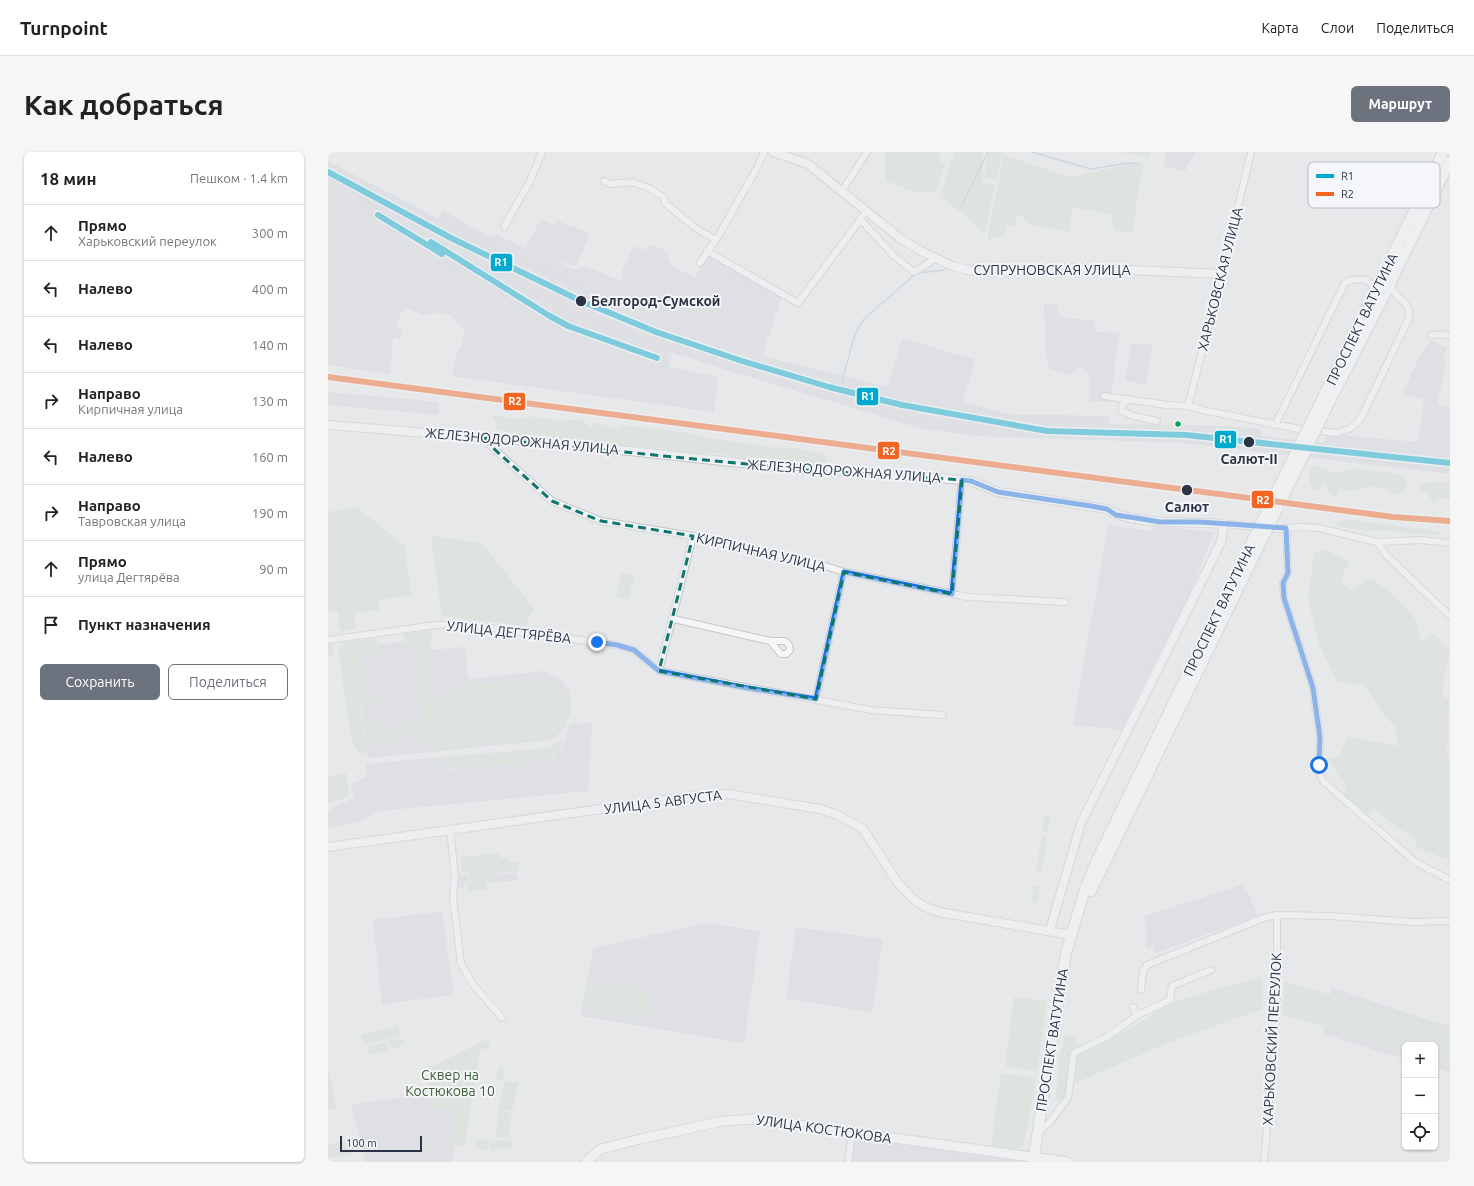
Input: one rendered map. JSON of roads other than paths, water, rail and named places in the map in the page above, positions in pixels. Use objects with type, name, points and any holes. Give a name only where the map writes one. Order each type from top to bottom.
[{"type":"main road","name":"ПРОСПЕКТ ВАТУТИНА","points":[[1440,162],[1443,152]]},
{"type":"main road","name":"ПРОСПЕКТ ВАТУТИНА","points":[[1440,176],[1450,161]]},
{"type":"main road","name":"ПРОСПЕКТ ВАТУТИНА","points":[[1033,1159],[1058,996],[1071,935],[1076,919],[1251,554],[1421,208]]},
{"type":"main road","name":"УЛИЦА КОСТЮКОВА","points":[[586,1162],[601,1150],[676,1130],[734,1119],[755,1119],[1033,1159],[1068,1162]]},
{"type":"street","points":[[504,227],[530,182],[542,152]]},
{"type":"street","points":[[700,263],[716,240],[757,168],[764,152]]},
{"type":"street","name":"СУПРУНОВСКАЯ УЛИЦА","points":[[773,152],[808,164],[901,239],[935,259],[952,266],[972,271],[985,272],[1082,268],[1222,274]]},
{"type":"street","points":[[842,192],[867,152]]},
{"type":"street","name":"ХАРЬКОВСКАЯ УЛИЦА","points":[[1188,406],[1222,274],[1251,152]]},
{"type":"street","points":[[604,182],[611,184],[632,182],[649,188],[663,197],[666,204],[697,229],[716,240]]},
{"type":"street","points":[[707,251],[798,303],[866,212]]},
{"type":"street","points":[[860,219],[894,256],[914,272],[935,259]]},
{"type":"street","points":[[1104,396],[1167,405],[1188,406],[1275,425],[1337,433],[1349,429],[1357,423],[1363,414],[1409,318],[1408,306],[1398,297],[1388,277],[1370,282],[1358,278],[1352,279],[1340,290],[1275,425]]},
{"type":"street","points":[[1370,282],[1374,288],[1376,301],[1398,297]]},
{"type":"street","points":[[1432,335],[1443,334],[1450,336]]},
{"type":"street","points":[[1130,399],[1122,405],[1122,411],[1133,416],[1157,421]]},
{"type":"street","name":"ЖЕЛЕЗНОДОРОЖНАЯ УЛИЦА","points":[[328,425],[557,443],[806,470],[861,472],[962,480],[971,481],[998,492],[1107,509],[1116,515],[1160,522],[1200,522],[1286,528],[1318,528],[1377,542],[1422,540],[1450,543]]},
{"type":"street","name":"КИРПИЧНАЯ УЛИЦА","points":[[482,438],[552,501],[601,520],[694,536],[822,565],[844,572],[968,597],[1065,602]]},
{"type":"street","points":[[952,594],[962,480]]},
{"type":"street","points":[[1050,930],[1081,823],[1217,549],[1224,524]]},
{"type":"street","points":[[1286,528],[1288,573],[1283,583],[1284,598],[1313,688],[1320,738],[1319,769],[1323,781],[1416,862],[1450,880]]},
{"type":"street","points":[[694,536],[674,619],[659,671],[871,710],[943,715]]},
{"type":"street","points":[[1377,542],[1387,556],[1450,616]]},
{"type":"street","points":[[816,699],[844,572]]},
{"type":"street","points":[[674,619],[770,641]]},
{"type":"street","name":"УЛИЦА ДЕГТЯРЁВА","points":[[328,640],[436,625],[461,624],[617,645],[634,650],[659,671]]},
{"type":"street","name":"УЛИЦА 5 АВГУСТА","points":[[328,848],[694,796],[728,794],[820,809],[838,815],[863,829],[898,883],[911,897],[923,906],[939,912],[1050,930],[1071,935]]},
{"type":"street","points":[[450,830],[455,875],[454,905],[461,963],[472,982],[502,1018]]},
{"type":"street","points":[[1141,990],[1143,971],[1147,965],[1266,917],[1277,915],[1332,916],[1413,922],[1450,921]]},
{"type":"street","name":"ХАРЬКОВСКИЙ ПЕРЕУЛОК","points":[[1264,1162],[1277,1004],[1277,915]]},
{"type":"street","points":[[1037,1134],[1049,1123],[1068,1098],[1074,1053],[1107,1037],[1136,1016],[1170,1000],[1172,986],[1211,970]]},
{"type":"street","points":[[1133,1007],[1136,1016]]},
{"type":"street","points":[[848,1162],[852,1133]]},
{"type":"waterway","points":[[961,207],[988,152]]},
{"type":"waterway","points":[[1032,152],[1091,169],[1128,163],[1139,164]]},
{"type":"waterway","points":[[842,381],[855,334],[864,319],[913,276],[920,273],[944,270]]},
{"type":"railway","points":[[328,164],[473,240],[597,296]]},
{"type":"railway","points":[[328,174],[377,209],[421,236]]},
{"type":"railway","points":[[418,230],[462,257],[507,281],[554,303],[649,342],[747,375],[867,410],[914,422],[986,433]]},
{"type":"railway","points":[[414,237],[470,273]]},
{"type":"railway","points":[[467,266],[498,286],[568,326],[657,358]]},
{"type":"railway","points":[[554,312],[637,345]]},
{"type":"railway","points":[[975,414],[1061,419],[1107,419]]},
{"type":"railway","points":[[1122,429],[1245,432]]},
{"type":"railway","points":[[1017,435],[1074,432]]},
{"type":"railway","points":[[1093,432],[1450,470]]},
{"type":"place","name":"Белгород-Сумской","points":[[581,301]]},
{"type":"place","name":"Салют-II","points":[[1249,442]]},
{"type":"place","name":"Салют","points":[[1187,490]]},
{"type":"park label","name":"Сквер на Костюкова 10","points":[[450,1084]]}]
